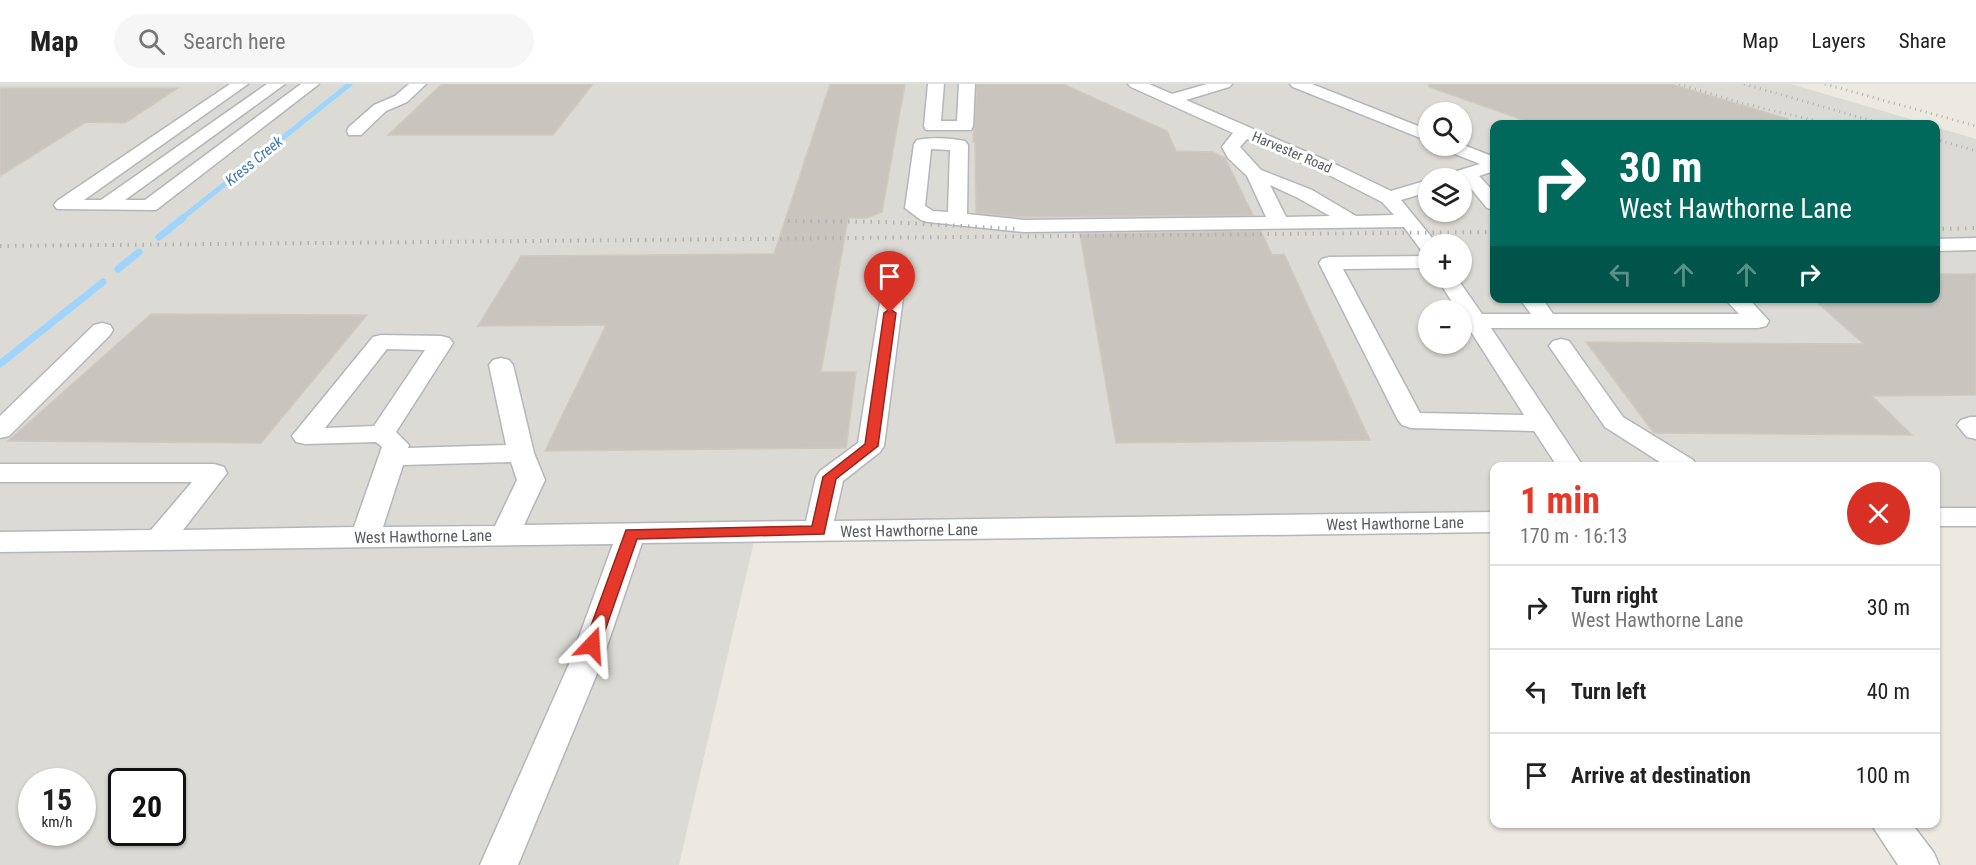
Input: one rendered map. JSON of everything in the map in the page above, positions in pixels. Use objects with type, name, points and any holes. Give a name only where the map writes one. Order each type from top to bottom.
[{"type":"street","points":[[240,84],[64,205],[149,206],[311,84]]},
{"type":"street","points":[[106,205],[277,84]]},
{"type":"street","points":[[355,131],[380,108],[401,99],[418,84]]},
{"type":"street","points":[[936,84],[932,126],[965,126],[967,84]]},
{"type":"street","name":"Harvester Road","points":[[1136,84],[1333,170],[1389,198],[1419,234]]},
{"type":"street","points":[[1172,99],[1224,84]]},
{"type":"street","points":[[1298,84],[1418,132]]},
{"type":"street","points":[[1244,132],[1231,147],[1234,154],[1255,174],[1279,223]]},
{"type":"street","points":[[1472,155],[1490,162]]},
{"type":"street","points":[[1472,172],[1490,165]]},
{"type":"street","points":[[1255,174],[1285,184],[1331,207],[1352,222]]},
{"type":"street","points":[[1472,186],[1490,201]]},
{"type":"street","points":[[1389,198],[1418,189]]},
{"type":"street","points":[[957,219],[1024,226],[1410,221]]},
{"type":"street","points":[[1940,245],[1976,244]]},
{"type":"street","points":[[1418,262],[1329,263],[1411,420],[1542,423]]},
{"type":"street","points":[[1455,288],[1567,462]]},
{"type":"street","points":[[819,531],[830,477],[871,446],[893,290]]},
{"type":"street","points":[[1534,303],[1547,321]]},
{"type":"street","points":[[1476,321],[1758,321],[1740,303]]},
{"type":"street","points":[[0,430],[102,330]]},
{"type":"street","points":[[365,537],[387,445],[412,389],[441,343],[381,342],[305,436],[387,445],[521,453]]},
{"type":"street","points":[[1561,346],[1614,422],[1678,462]]},
{"type":"street","points":[[501,365],[521,453],[531,480],[505,535]]},
{"type":"street","points":[[1976,425],[1970,425],[1976,431]]},
{"type":"street","points":[[0,473],[214,473],[159,540]]},
{"type":"street","points":[[1955,517],[1976,535]]},
{"type":"street","name":"West Hawthorne Lane","points":[[0,542],[1490,522]]},
{"type":"street","points":[[499,865],[585,664],[631,534]]},
{"type":"street","points":[[1893,828],[1920,865]]},
{"type":"shaded area","points":[[0,84],[1791,84],[1913,120],[1490,120],[1490,303],[1940,303],[1940,128],[1976,139],[1976,525],[1940,525],[1940,462],[1490,462],[1490,530],[754,541],[679,865],[0,865]]},
{"type":"building","points":[[442,84],[593,84],[553,135],[388,135]]},
{"type":"building","points":[[830,84],[905,84],[882,212],[867,218],[848,218],[821,372],[856,372],[846,448],[545,451],[606,325],[478,326],[521,256],[774,254]]},
{"type":"building","points":[[977,84],[1063,84],[1167,131],[1176,151],[1213,152],[1225,158],[1253,215],[1017,217],[976,213],[975,142],[973,142]]},
{"type":"building","points":[[1429,84],[1671,84],[1788,119],[1524,120],[1429,87]]},
{"type":"building","points":[[0,88],[178,88],[125,123],[86,122],[0,176]]},
{"type":"building","points":[[1261,231],[1272,255],[1284,254],[1370,440],[1116,443],[1080,234]]},
{"type":"building","points":[[1940,274],[1976,274],[1976,395],[1872,396],[1912,435],[1654,433],[1586,342],[1864,344],[1818,303],[1940,303]]},
{"type":"building","points":[[151,314],[367,315],[261,443],[8,441]]},
{"type":"waterway","name":"Kress Creek","points":[[181,219],[350,84]]},
{"type":"waterway","name":"Kress Creek","points":[[159,237],[183,218]]},
{"type":"waterway","name":"Kress Creek","points":[[118,269],[139,252]]},
{"type":"waterway","name":"Kress Creek","points":[[0,364],[103,282]]},
{"type":"railway","points":[[1679,84],[1741,103],[1812,120]]},
{"type":"railway","points":[[1744,84],[1869,120]]},
{"type":"railway","points":[[1825,84],[1976,126]]},
{"type":"railway","points":[[1940,140],[1976,151]]},
{"type":"railway","points":[[788,221],[887,222],[1018,229]]},
{"type":"railway","points":[[1940,229],[1976,228]]},
{"type":"railway","points":[[0,246],[1490,232]]},
{"type":"route","points":[[592,645],[631,534],[819,531],[830,477],[871,446],[890,313]]}]
